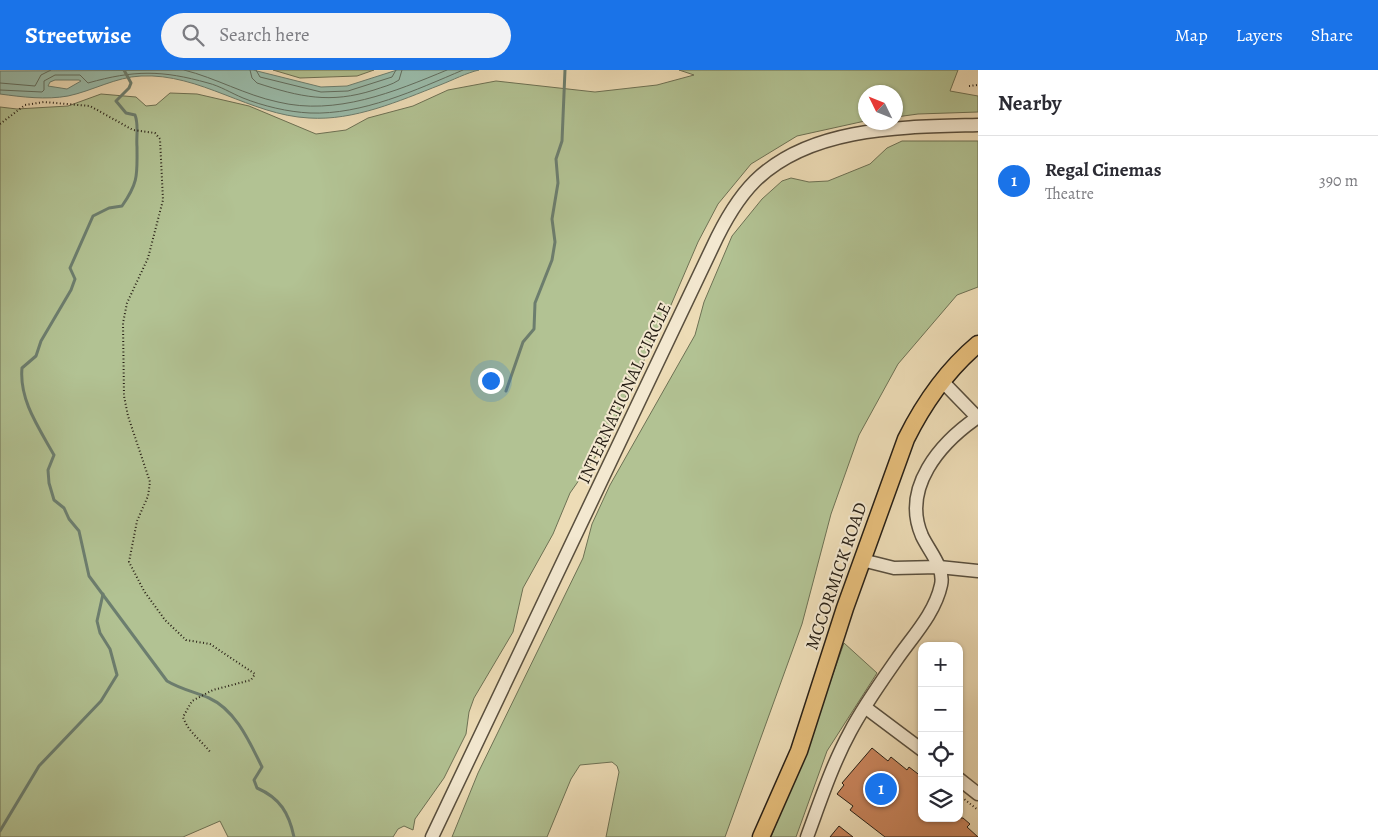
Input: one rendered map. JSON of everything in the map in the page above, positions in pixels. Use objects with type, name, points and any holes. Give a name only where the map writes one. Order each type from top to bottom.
[{"type":"main road","name":"MCCORMICK ROAD","points":[[761,837],[799,751],[862,560],[906,439],[918,416],[942,381],[978,344]]},
{"type":"street","name":"INTERNATIONAL CIRCLE","points":[[432,837],[723,224],[743,196],[770,169],[804,149],[822,142],[844,136],[877,131],[978,125]]},
{"type":"street","points":[[807,837],[850,731],[896,660],[929,615],[942,582],[939,567],[918,524],[916,512],[919,489],[921,480],[947,443],[978,417],[942,381]]},
{"type":"street","points":[[862,560],[894,568],[939,567],[978,571]]},
{"type":"street","points":[[866,708],[918,747]]},
{"type":"street","points":[[963,782],[978,794]]},
{"type":"path","points":[[969,86],[978,85]]},
{"type":"path","points":[[0,124],[25,105],[44,102],[90,106],[134,130],[155,133],[160,139],[163,200],[148,258],[127,303],[123,323],[124,396],[128,416],[150,482],[148,496],[137,521],[129,562],[144,591],[165,620],[186,640],[210,644],[255,674],[251,680],[231,684],[192,701],[183,717],[186,727],[202,740],[211,754]]},
{"type":"path","points":[[963,798],[978,810]]},
{"type":"shaded area","points":[[273,70],[374,70],[357,76],[300,78]]},
{"type":"shaded area","points":[[679,70],[958,70],[950,91],[978,96],[978,112],[903,116],[903,85],[858,85],[858,123],[797,136],[751,164],[718,204],[698,242],[668,312],[598,453],[570,493],[553,534],[523,588],[513,632],[474,698],[469,712],[466,734],[444,778],[415,819],[413,830],[404,826],[398,829],[393,837],[228,837],[220,821],[183,837],[0,837],[0,107],[17,109],[68,106],[101,94],[136,97],[146,106],[156,105],[170,93],[197,94],[249,106],[316,134],[346,130],[368,118],[413,106],[448,90],[496,81],[595,92],[657,85],[694,75]]},
{"type":"shaded area","points":[[902,141],[978,141],[978,287],[957,295],[898,364],[859,435],[831,514],[802,624],[725,837],[606,837],[619,772],[617,766],[612,762],[580,765],[571,779],[547,837],[452,837],[478,773],[583,558],[592,524],[610,485],[695,335],[704,302],[732,236],[762,199],[782,181],[791,178],[809,182],[828,181],[870,164],[887,148]]},
{"type":"shaded area","points":[[844,643],[877,673],[827,751],[796,837],[771,837],[816,722]]},
{"type":"water","points":[[253,70],[321,87],[347,86],[397,70],[479,70],[376,109],[326,118],[309,118],[266,110],[205,87],[163,77],[132,77],[113,81],[77,94],[51,98],[0,94],[0,71]],"holes":[[[55,80],[81,81],[67,89],[48,86],[50,82]]]},
{"type":"building","points":[[872,748],[888,761],[891,757],[907,770],[909,767],[918,774],[918,822],[963,822],[963,818],[970,824],[967,827],[978,837],[885,837],[850,810],[853,806],[837,794],[844,785],[842,783]]},
{"type":"building","points":[[839,826],[853,837],[830,837]]},
{"type":"waterway","points":[[124,70],[131,83],[129,88],[116,101],[126,113],[135,115],[137,127],[136,178],[132,190],[122,206],[109,208],[93,216],[70,268],[75,279],[71,290],[41,341],[36,356],[22,368],[24,391],[36,424],[54,455],[48,470],[49,483],[54,500],[64,508],[69,519],[79,531],[89,576],[167,681],[209,698],[227,710],[241,728],[262,767],[254,780],[257,788],[272,796],[282,807],[294,837]]},
{"type":"waterway","points":[[506,391],[523,342],[534,329],[535,303],[552,260],[555,242],[552,219],[558,183],[556,159],[562,141],[565,70]]},
{"type":"waterway","points":[[0,831],[39,766],[101,701],[117,675],[110,649],[100,633],[97,621],[103,594]]},
{"type":"place","name":"Regal Cinemas","points":[[881,789]]}]
